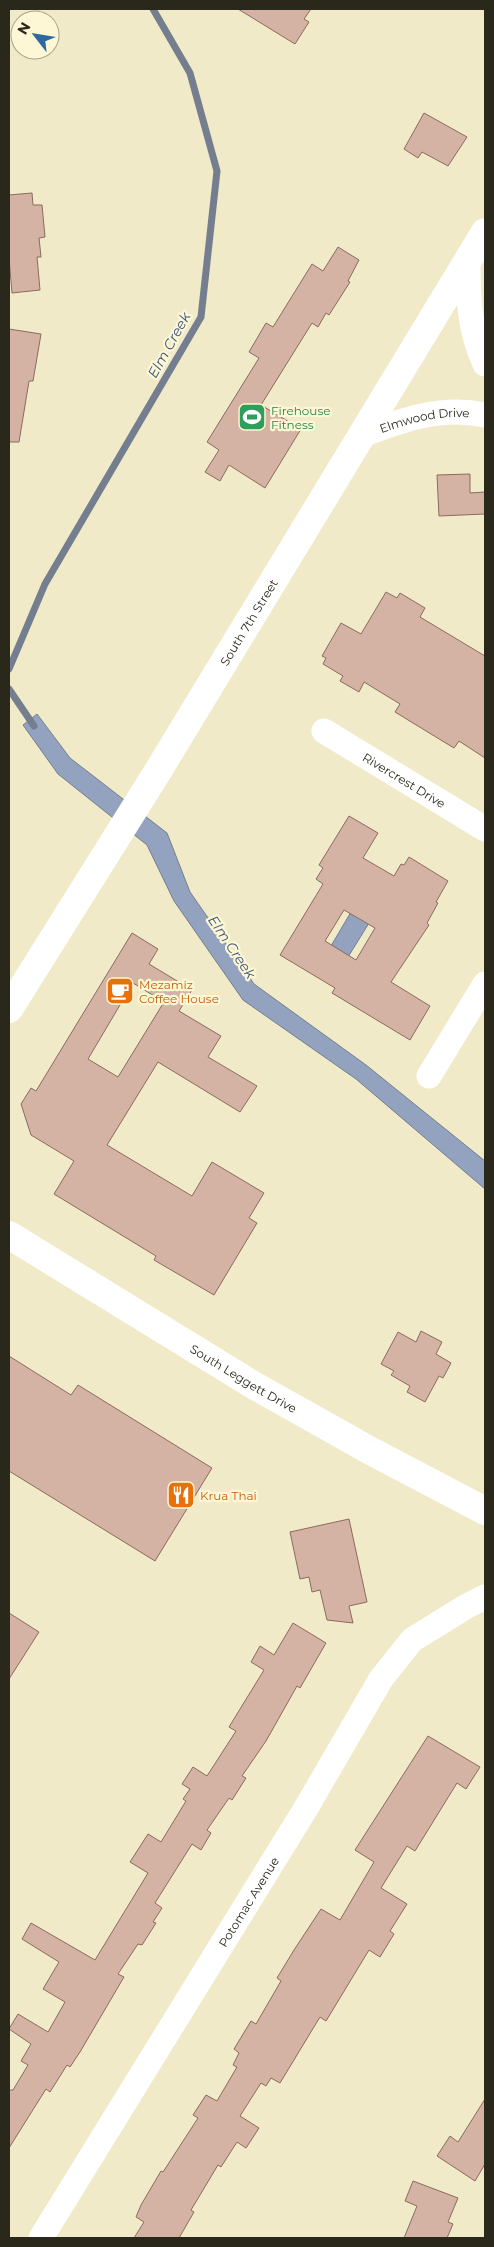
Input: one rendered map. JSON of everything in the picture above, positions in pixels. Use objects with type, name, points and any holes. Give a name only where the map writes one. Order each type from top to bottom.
[{"type":"main road","name":"South 7th Street","points":[[9,1009],[158,771],[485,232]]},
{"type":"main road","name":"South Leggett Drive","points":[[9,1235],[255,1386],[369,1450],[485,1511]]},
{"type":"street","points":[[468,259],[468,300],[485,364]]},
{"type":"street","name":"Elmwood Drive","points":[[363,435],[419,415],[445,411],[485,415]]},
{"type":"street","name":"Rivercrest Drive","points":[[324,731],[485,829]]},
{"type":"street","points":[[429,1076],[485,984]]},
{"type":"street","name":"Potomac Avenue","points":[[41,2238],[300,1816],[381,1679],[412,1640],[466,1606],[485,1597]]},
{"type":"water","points":[[37,714],[70,758],[167,833],[190,892],[254,984],[366,1065],[485,1161],[485,1189],[356,1079],[243,1000],[174,901],[147,845],[58,774],[23,725]]},
{"type":"water","points":[[351,912],[369,923],[345,962],[328,951]]},
{"type":"building","points":[[238,9],[311,9],[304,19],[309,22],[295,44]]},
{"type":"building","points":[[424,113],[467,137],[448,166],[422,152],[418,158],[404,149]]},
{"type":"building","points":[[32,193],[33,205],[42,205],[45,237],[39,238],[41,257],[37,257],[40,290],[12,293],[9,258],[9,195]]},
{"type":"building","name":"Firehouse Fitness","points":[[338,247],[359,260],[348,281],[350,282],[329,315],[326,313],[318,327],[312,323],[261,405],[301,429],[265,488],[229,465],[220,481],[205,472],[219,450],[207,442],[259,358],[249,352],[266,323],[273,327],[312,264],[323,271]]},
{"type":"building","points":[[9,329],[41,334],[33,381],[29,381],[19,442],[9,442]]},
{"type":"building","points":[[470,474],[470,493],[485,492],[485,514],[439,516],[437,475]]},
{"type":"building","points":[[386,592],[397,598],[400,593],[425,608],[420,617],[485,656],[485,758],[459,741],[454,748],[395,712],[400,704],[364,682],[359,692],[340,681],[343,676],[323,664],[326,658],[322,656],[341,623],[361,634]]},
{"type":"building","points":[[349,816],[378,833],[363,858],[394,876],[401,864],[404,865],[409,857],[448,881],[436,902],[438,903],[427,923],[429,925],[391,982],[430,1006],[410,1040],[332,993],[335,988],[280,955],[323,884],[316,879],[323,868],[319,865]],"holes":[[[344,910],[375,928],[356,960],[325,941]]]},
{"type":"building","points":[[132,933],[158,949],[149,964],[192,990],[179,1011],[221,1036],[208,1057],[257,1086],[240,1112],[158,1062],[107,1145],[192,1196],[212,1162],[264,1193],[249,1218],[257,1223],[214,1295],[154,1260],[156,1256],[54,1194],[74,1161],[31,1135],[21,1104],[31,1088],[36,1091]],"holes":[[[133,983],[164,1002],[118,1077],[88,1059]]]},
{"type":"building","points":[[421,1331],[442,1342],[436,1354],[451,1363],[443,1378],[439,1376],[425,1402],[407,1392],[410,1386],[391,1375],[394,1371],[381,1364],[398,1332],[416,1342]]},
{"type":"building","points":[[9,1356],[71,1395],[78,1385],[212,1468],[155,1561],[9,1471]]},
{"type":"building","points":[[349,1519],[367,1602],[349,1606],[353,1623],[327,1620],[320,1590],[312,1592],[309,1577],[300,1579],[290,1532]]},
{"type":"building","points":[[9,1613],[39,1632],[9,1679]]},
{"type":"building","points":[[293,1623],[326,1643],[300,1688],[297,1686],[266,1741],[242,1776],[246,1778],[232,1800],[229,1798],[207,1830],[211,1833],[201,1850],[192,1844],[155,1903],[162,1908],[153,1922],[156,1923],[142,1945],[138,1944],[118,1974],[124,1977],[80,2052],[70,2067],[67,2065],[50,2092],[46,2089],[9,2148],[9,2090],[13,2090],[28,2065],[21,2061],[31,2044],[9,2029],[18,2014],[48,2032],[65,2002],[43,1989],[59,1962],[22,1939],[31,1923],[95,1960],[148,1873],[130,1862],[148,1834],[161,1842],[186,1801],[183,1799],[190,1789],[182,1784],[193,1767],[207,1776],[236,1731],[229,1727],[264,1670],[251,1662],[260,1646],[274,1655]]},
{"type":"building","points":[[428,1736],[480,1767],[466,1789],[457,1783],[415,1851],[407,1846],[381,1888],[407,1904],[390,1931],[394,1934],[380,1957],[369,1950],[326,2021],[320,2017],[280,2083],[271,2078],[266,2086],[261,2083],[240,2116],[259,2128],[246,2148],[237,2142],[221,2167],[218,2165],[191,2210],[194,2212],[179,2238],[134,2238],[144,2222],[136,2217],[141,2205],[161,2171],[163,2172],[198,2118],[193,2115],[206,2095],[217,2101],[237,2067],[233,2065],[239,2053],[234,2049],[251,2021],[256,2024],[281,1981],[277,1978],[294,1950],[321,1909],[340,1920],[374,1862],[355,1850]]},
{"type":"building","points":[[485,2099],[485,2164],[475,2181],[437,2156],[450,2136],[458,2142]]},
{"type":"building","points":[[413,2181],[458,2198],[448,2222],[453,2224],[447,2238],[404,2238],[417,2206],[405,2201]]},
{"type":"waterway","name":"Elm Creek","points":[[9,669],[45,584],[201,317],[217,171],[190,73],[153,9]]},
{"type":"waterway","name":"Elm Creek","points":[[9,689],[34,726]]},
{"type":"place","name":"Firehouse Fitness","points":[[252,417]]},
{"type":"place","name":"Mezamiz Coffee House","points":[[120,991]]},
{"type":"place","name":"Krua Thai","points":[[181,1495]]}]
